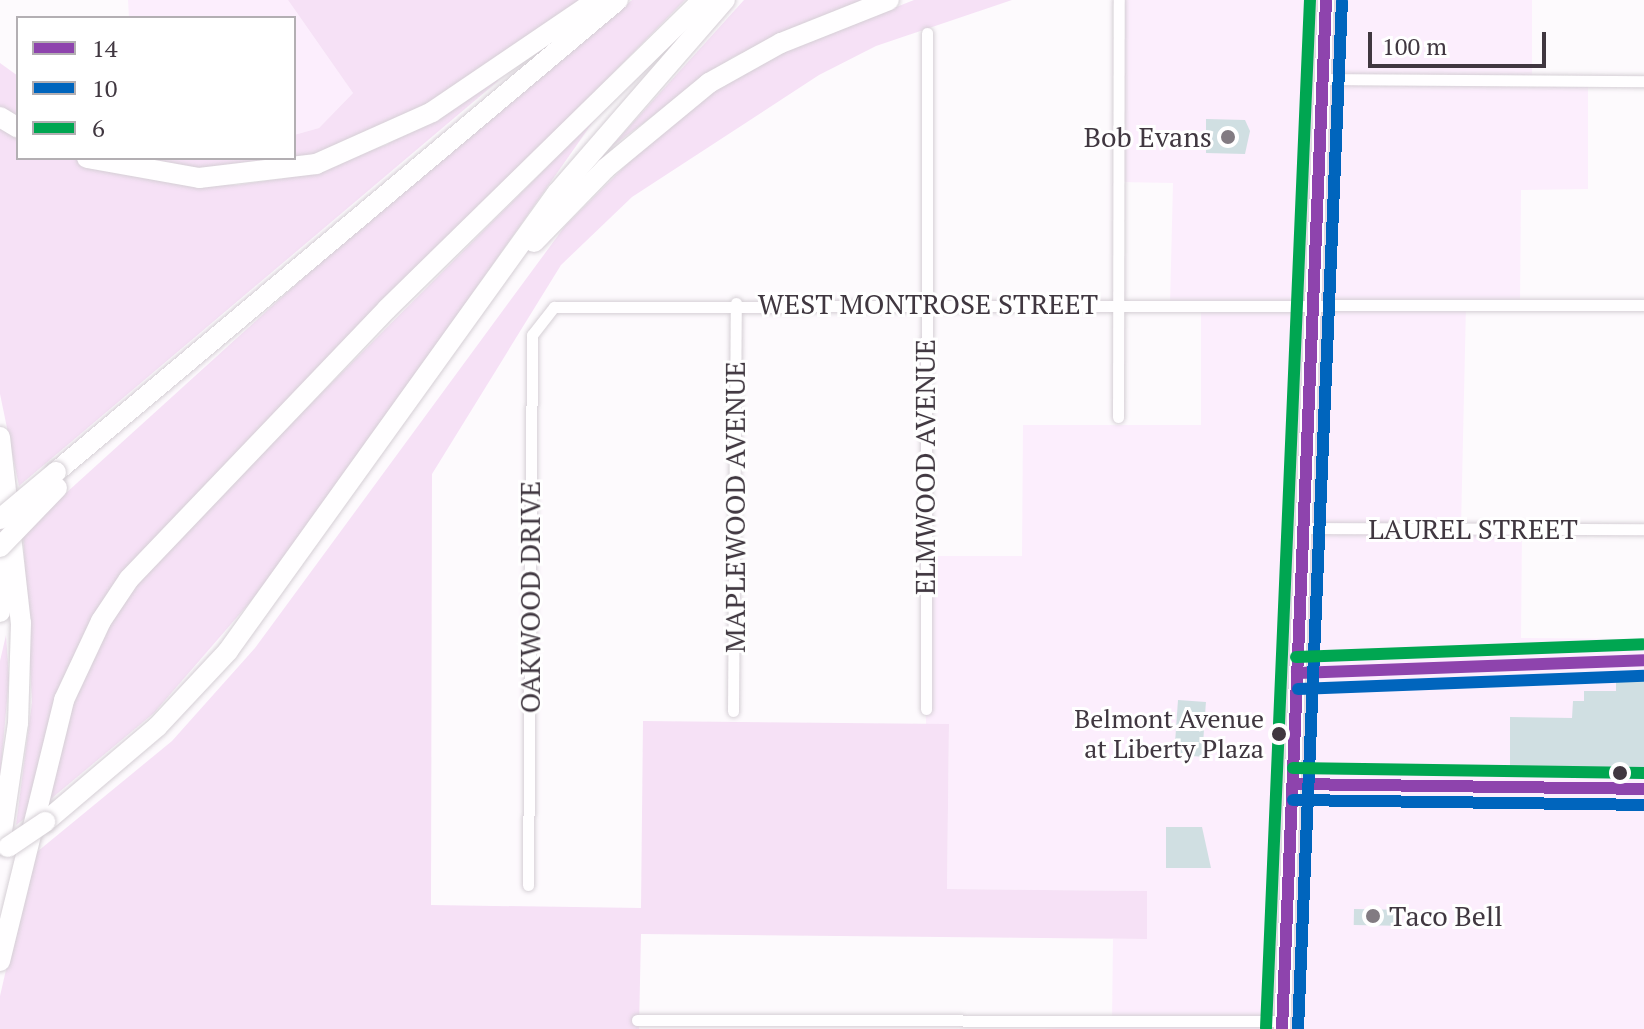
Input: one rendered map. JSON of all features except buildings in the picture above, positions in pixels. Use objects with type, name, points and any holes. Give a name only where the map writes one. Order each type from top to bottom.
[{"type":"highway","points":[[94,160],[139,172],[212,178],[316,164],[432,112],[597,0]]},
{"type":"highway","points":[[0,519],[56,480],[201,350],[618,0]]},
{"type":"highway","points":[[0,961],[64,700],[101,621],[129,579],[387,309],[702,0]]},
{"type":"highway","points":[[2,850],[45,822],[149,735],[228,651],[572,174],[725,0]]},
{"type":"highway","points":[[395,421],[425,398],[533,244],[641,137],[742,62],[889,0]]},
{"type":"highway","points":[[0,437],[21,636],[18,723],[2,850]]},
{"type":"highway","points":[[0,612],[0,549],[56,480]]},
{"type":"main road","points":[[1282,1025],[1326,0]]},
{"type":"street","points":[[1118,417],[1119,0]]},
{"type":"street","name":"ELMWOOD AVENUE","points":[[926,709],[927,33]]},
{"type":"street","points":[[1322,79],[1644,81]]},
{"type":"street","name":"MAPLEWOOD AVENUE","points":[[733,711],[736,303]]},
{"type":"street","name":"WEST MONTROSE STREET","points":[[545,313],[570,304],[1644,305]]},
{"type":"street","name":"OAKWOOD DRIVE","points":[[528,885],[532,335],[545,313]]},
{"type":"street","name":"LAUREL STREET","points":[[1303,528],[1644,529]]},
{"type":"street","points":[[637,1020],[1282,1025]]},
{"type":"shaded area","points":[[128,0],[288,0],[353,93],[319,128],[296,134],[296,16],[129,16]]},
{"type":"shaded area","points":[[288,0],[580,0],[424,107],[321,156],[296,159],[296,134],[319,128],[353,93]]},
{"type":"shaded area","points":[[632,0],[685,0],[176,515],[119,580],[27,817],[16,825],[32,702],[23,532],[345,240]]},
{"type":"shaded area","points":[[744,0],[865,0],[733,57],[611,147]]},
{"type":"shaded area","points":[[914,0],[1012,0],[876,46],[819,75],[632,197],[561,265],[432,474],[431,905],[641,908],[643,721],[949,724],[947,889],[1147,891],[1147,939],[641,934],[639,1029],[0,1029],[0,996],[32,856],[172,741],[255,648],[565,226],[660,131],[703,97],[773,56]]},
{"type":"shaded area","points":[[1119,0],[1532,0],[1532,80],[1588,81],[1588,189],[1521,190],[1520,305],[1466,305],[1461,528],[1522,529],[1521,638],[1644,639],[1644,1029],[1044,1029],[1112,1022],[1113,939],[1146,939],[1147,891],[947,889],[949,724],[926,724],[924,556],[1022,556],[1023,425],[1201,425],[1201,306],[1170,305],[1173,183],[1119,182]]},
{"type":"shaded area","points":[[0,63],[16,75],[16,117],[0,108]]},
{"type":"shaded area","points":[[497,77],[498,81],[19,486],[0,394],[0,125],[16,135],[16,160],[76,160],[177,184],[237,185],[286,178],[386,145]]},
{"type":"shaded area","points":[[595,119],[277,571],[154,713],[46,803],[70,705],[104,630],[148,567]]},
{"type":"shaded area","points":[[130,160],[292,160],[213,171]]},
{"type":"shaded area","points":[[6,635],[9,678],[0,778],[0,661]]},
{"type":"transit line","name":"6","points":[[1266,1028],[1310,0]]},
{"type":"transit line","name":"14","points":[[1282,1029],[1326,0]]},
{"type":"transit line","name":"10","points":[[1298,1029],[1342,1]]},
{"type":"transit line","name":"6","points":[[1296,657],[1643,644]]},
{"type":"transit line","name":"14","points":[[1297,673],[1644,660]]},
{"type":"transit line","name":"10","points":[[1298,689],[1644,676]]},
{"type":"transit line","name":"6","points":[[1293,768],[1644,773]]},
{"type":"transit line","name":"14","points":[[1293,784],[1644,789]]},
{"type":"transit line","name":"10","points":[[1293,800],[1644,805]]},
{"type":"place","name":"Bob Evans","points":[[1228,137]]},
{"type":"place","name":"Belmont Avenue at Liberty Plaza","points":[[1279,734]]},
{"type":"place","name":"Taco Bell","points":[[1373,916]]}]
